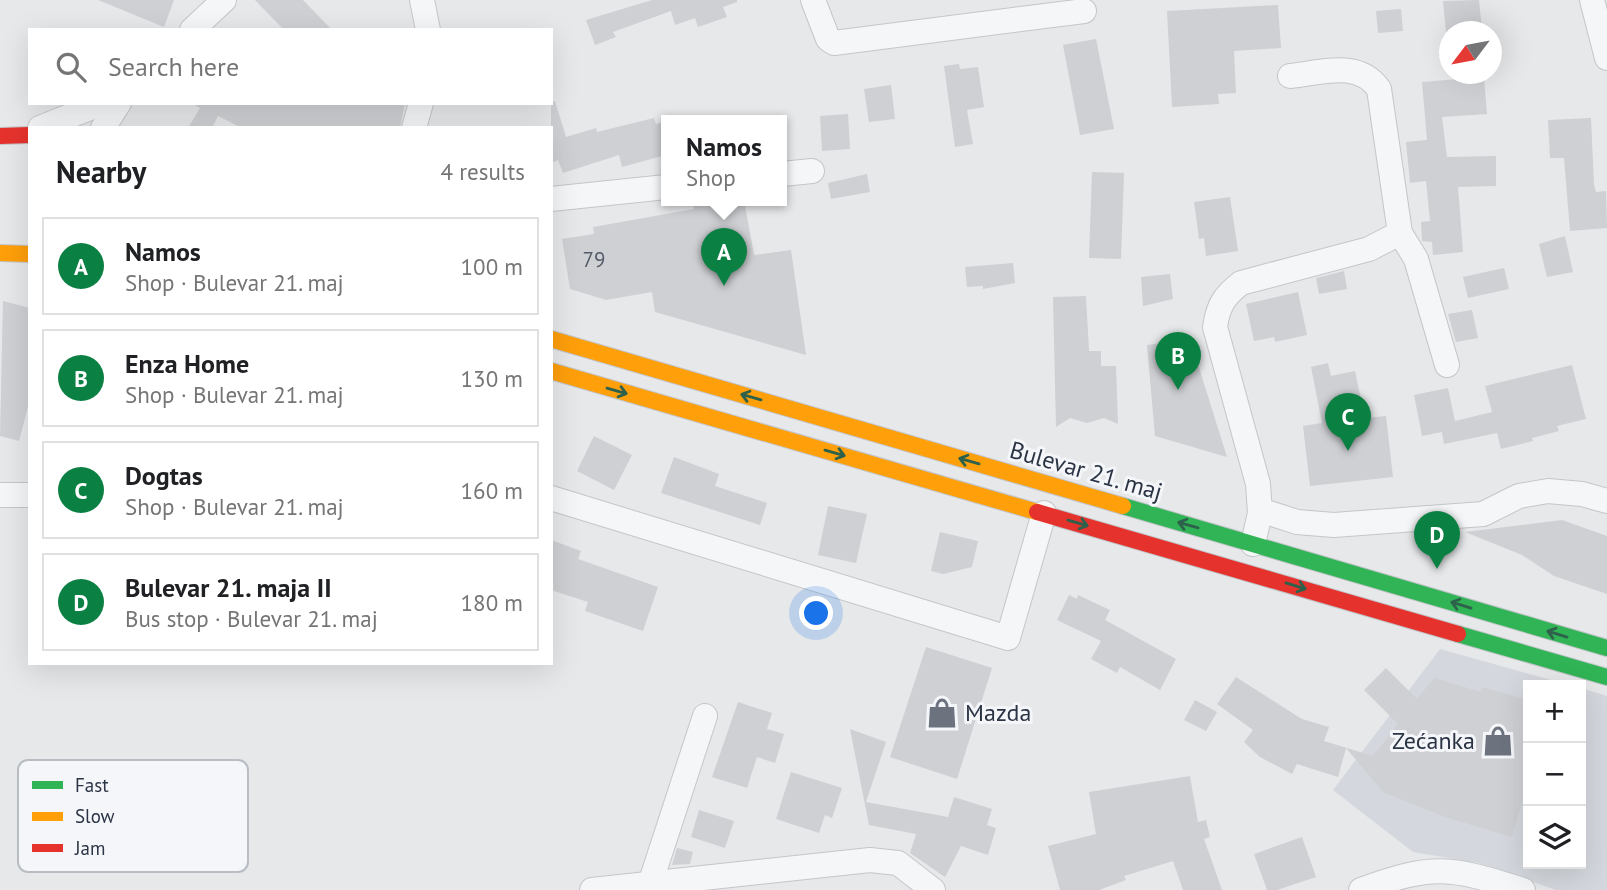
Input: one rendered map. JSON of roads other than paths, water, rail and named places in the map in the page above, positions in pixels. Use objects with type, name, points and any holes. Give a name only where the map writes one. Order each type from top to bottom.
[{"type":"main road","points":[[0,136],[28,132]]},
{"type":"main road","points":[[1,254],[28,254]]},
{"type":"main road","name":"Bulevar 21. maj","points":[[553,340],[1607,648]]},
{"type":"main road","points":[[553,372],[1607,677]]},
{"type":"street","points":[[194,28],[223,0]]},
{"type":"street","points":[[422,0],[428,28]]},
{"type":"street","points":[[813,0],[828,39],[834,43],[1084,10]]},
{"type":"street","points":[[1592,0],[1607,58]]},
{"type":"street","points":[[1290,76],[1357,69],[1371,77],[1379,89],[1400,233],[1416,259],[1447,365]]},
{"type":"street","points":[[46,126],[97,105]]},
{"type":"street","points":[[104,126],[118,105]]},
{"type":"street","points":[[415,126],[420,105]]},
{"type":"street","points":[[787,174],[812,171]]},
{"type":"street","points":[[553,199],[661,188]]},
{"type":"street","points":[[1253,544],[1260,510],[1258,484],[1215,327],[1217,310],[1227,293],[1241,283],[1368,248],[1400,233]]},
{"type":"street","points":[[1260,510],[1297,522],[1334,525],[1483,513],[1519,496],[1548,491],[1607,501]]},
{"type":"street","points":[[0,495],[28,495]]},
{"type":"street","points":[[553,499],[1008,638],[1044,513]]},
{"type":"street","points":[[650,884],[705,716]]},
{"type":"street","points":[[592,890],[650,884],[773,880],[885,860],[898,863],[933,890]]},
{"type":"street","points":[[1361,890],[1400,876],[1445,869],[1523,890]]},
{"type":"place","name":"Namos","points":[[724,286]]},
{"type":"place","name":"Enza Home","points":[[1178,390]]},
{"type":"place","name":"Dogtas","points":[[1348,451]]},
{"type":"place","name":"Bulevar 21. maja II","points":[[1437,569]]},
{"type":"place","name":"Mazda","points":[[942,713]]},
{"type":"place","name":"Zećanka","points":[[1498,741]]}]
